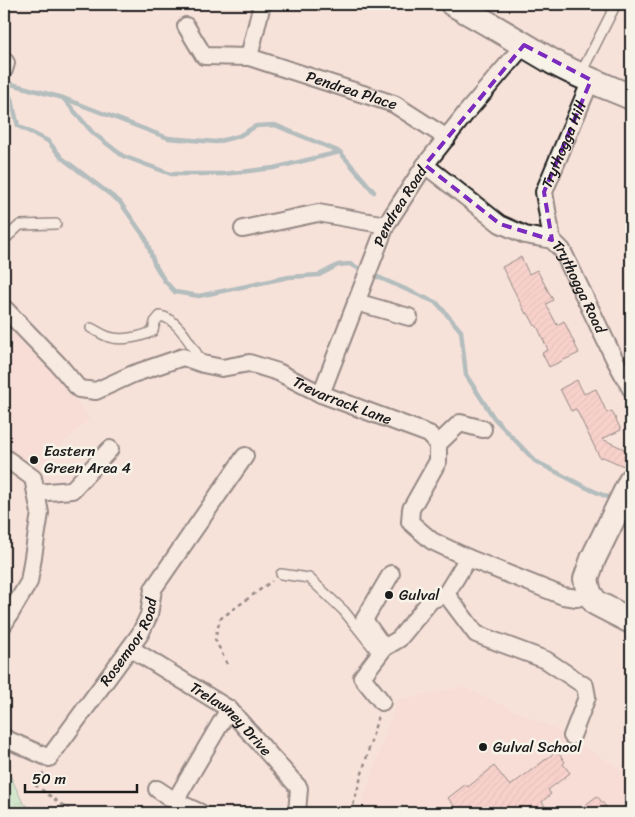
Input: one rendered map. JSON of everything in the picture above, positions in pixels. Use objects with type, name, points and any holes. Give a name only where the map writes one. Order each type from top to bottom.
[{"type":"main road","points":[[453,4],[555,63],[631,97]]},
{"type":"main road","points":[[630,484],[593,559],[586,579],[589,593],[596,603],[631,621]]},
{"type":"street","points":[[249,57],[262,4]]},
{"type":"street","name":"Pendrea Place","points":[[186,26],[204,56],[249,57],[394,104],[447,138]]},
{"type":"street","name":"Pendrea Road","points":[[321,394],[386,225],[425,165],[524,45]]},
{"type":"street","points":[[4,60],[6,63],[4,70]]},
{"type":"street","name":"Trythogga Hill","points":[[552,240],[544,192],[586,78]]},
{"type":"street","name":"Trythogga Road","points":[[425,165],[500,224],[525,235],[552,240],[562,250],[631,389]]},
{"type":"street","points":[[243,229],[318,212],[386,225]]},
{"type":"street","points":[[356,302],[409,317]]},
{"type":"street","name":"Trevarrack Lane","points":[[4,308],[58,364],[79,389],[96,391],[133,374],[183,357],[222,368],[250,363],[278,372],[321,394],[429,434],[438,444]]},
{"type":"street","points":[[483,430],[460,424],[438,444],[438,461],[411,510],[410,522],[432,541],[468,558],[563,596],[577,598],[589,593]]},
{"type":"street","points":[[36,493],[72,490],[110,449]]},
{"type":"street","points":[[4,456],[33,478],[40,513],[29,582],[4,624]]},
{"type":"street","name":"Rosemoor Road","points":[[50,758],[140,634],[149,615],[153,589],[245,456]]},
{"type":"street","points":[[382,702],[362,677],[381,652],[399,639],[431,600],[446,594],[468,558]]},
{"type":"street","points":[[381,652],[364,620],[391,574]]},
{"type":"street","points":[[446,594],[476,634],[546,660],[585,686],[587,697],[572,736]]},
{"type":"street","name":"Trelawney Drive","points":[[130,648],[229,709],[299,788],[297,813]]},
{"type":"street","points":[[175,801],[229,709]]},
{"type":"street","points":[[4,738],[50,758]]},
{"type":"street","points":[[157,789],[175,801],[201,813]]},
{"type":"lane","points":[[586,78],[616,4]]},
{"type":"lane","points":[[4,240],[20,225],[56,224]]},
{"type":"lane","points":[[91,328],[109,337],[119,338],[144,335],[153,332],[155,322],[160,316],[166,317],[174,322],[203,364]]},
{"type":"lane","points":[[281,574],[308,578],[344,611],[381,652]]},
{"type":"path","points":[[227,664],[215,639],[220,619],[281,574]]},
{"type":"path","points":[[351,813],[382,702]]},
{"type":"path","points":[[50,758],[46,771],[34,784],[73,813]]},
{"type":"highlighted area","points":[[524,45],[591,80],[544,192],[552,240],[500,224],[425,165]]},
{"type":"shaded area","points":[[4,312],[90,418],[37,468],[4,454]]},
{"type":"shaded area","name":"Gulval School","points":[[463,687],[549,726],[631,775],[631,813],[359,813],[397,700]]},
{"type":"green space","points":[[4,762],[23,803],[37,813],[4,813]]},
{"type":"building","points":[[521,257],[529,274],[537,270],[553,300],[546,304],[557,325],[564,321],[579,353],[549,367],[542,353],[548,350],[537,326],[535,326],[528,313],[526,314],[502,267]]},
{"type":"building","points":[[577,380],[584,394],[596,389],[607,413],[612,411],[621,430],[602,439],[631,452],[626,467],[603,457],[600,458],[576,409],[571,411],[560,389]]},
{"type":"building","points":[[557,751],[570,773],[548,790],[551,794],[542,802],[550,813],[506,813],[500,806],[491,813],[460,813],[448,798],[466,784],[468,787],[494,766],[510,786]]},
{"type":"building","points":[[597,796],[611,813],[575,813]]},
{"type":"waterway","points":[[4,82],[63,98],[168,138],[216,142],[239,136],[256,126],[275,125],[340,152]]},
{"type":"waterway","points":[[5,82],[18,126],[48,141],[62,158],[120,202],[146,239],[154,263],[164,280],[175,292],[199,296],[289,277],[319,275],[338,265],[350,264],[364,271]]},
{"type":"waterway","points":[[63,98],[93,133],[123,156],[171,174],[223,174],[274,168],[340,152],[374,192]]},
{"type":"waterway","points":[[371,274],[437,303],[461,331],[466,375],[494,418],[535,461],[614,500]]},
{"type":"place","name":"Eastern Green Area 4","points":[[34,460]]},
{"type":"place","name":"Gulval","points":[[389,595]]},
{"type":"place","name":"Gulval School","points":[[483,747]]}]
